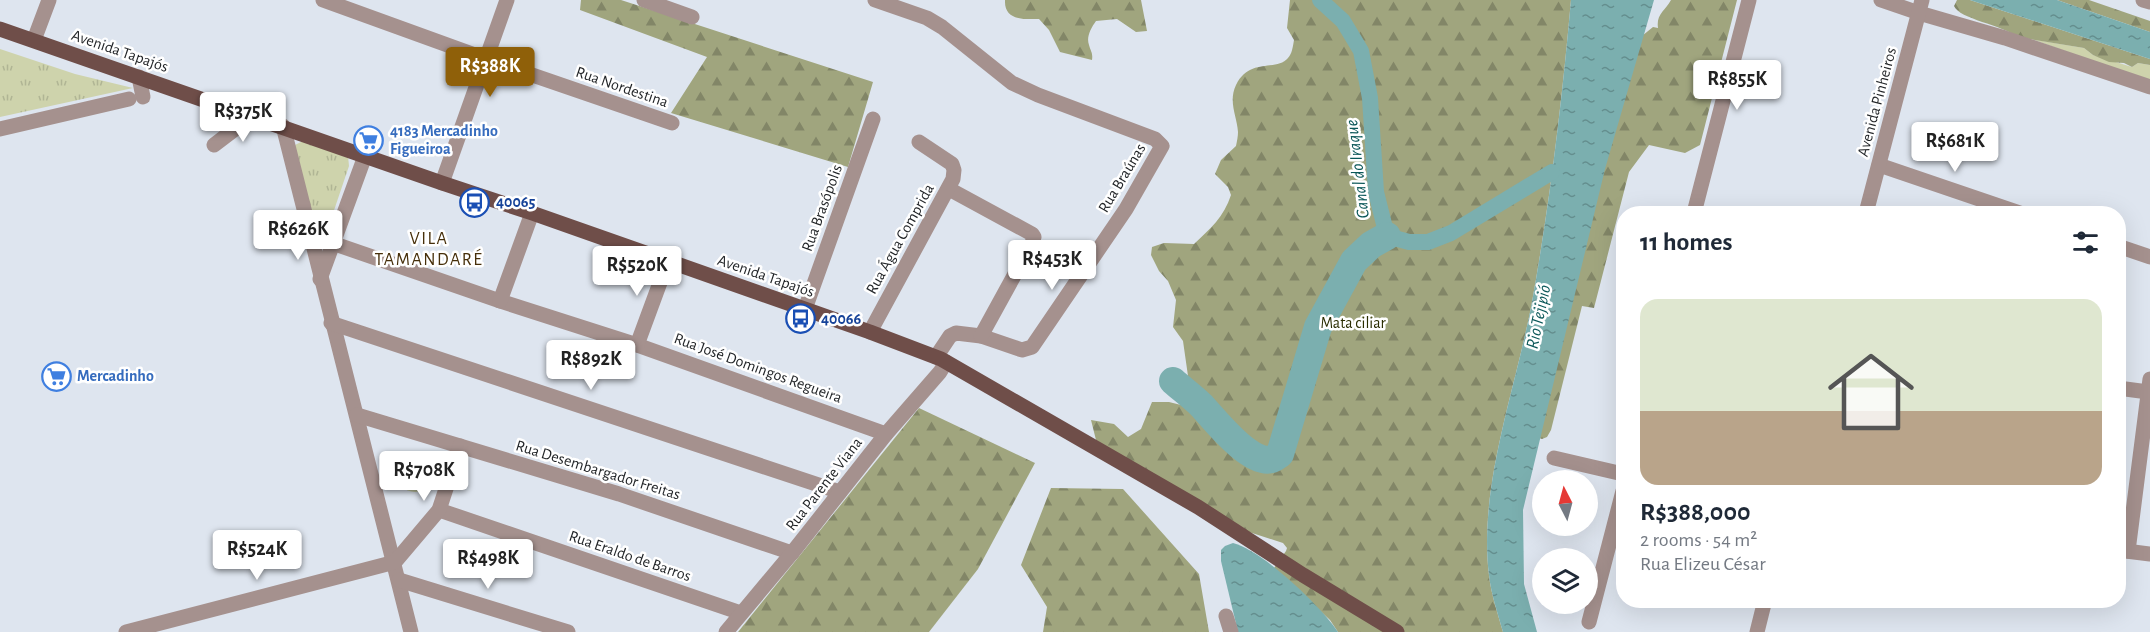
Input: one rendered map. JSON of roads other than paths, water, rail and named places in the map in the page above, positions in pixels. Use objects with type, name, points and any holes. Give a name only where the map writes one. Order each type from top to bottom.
[{"type":"main road","name":"Avenida Tapajós","points":[[0,29],[532,213],[941,359],[1198,507],[1397,632]]},
{"type":"street","points":[[34,40],[49,0]]},
{"type":"street","name":"Rua Nordestina","points":[[323,0],[672,123]]},
{"type":"street","points":[[442,183],[507,0]]},
{"type":"street","points":[[644,0],[692,17]]},
{"type":"street","name":"Rua Braúnas","points":[[875,0],[927,18],[942,27],[1012,83],[1155,139],[1162,144],[1162,148],[1126,209],[1032,347],[1022,350],[981,336],[956,333],[951,335],[941,359]]},
{"type":"street","points":[[1696,206],[1749,0]]},
{"type":"street","points":[[1881,0],[1921,6],[2005,38],[2150,87]]},
{"type":"street","points":[[2143,0],[2150,2]]},
{"type":"street","name":"Avenida Pinheiros","points":[[1868,206],[1921,6]]},
{"type":"street","points":[[0,129],[136,98],[139,77]]},
{"type":"street","points":[[214,145],[252,116]]},
{"type":"street","name":"Rua Brasópolis","points":[[805,309],[873,119]]},
{"type":"street","points":[[283,126],[411,632]]},
{"type":"street","name":"Rua Água Comprida","points":[[870,332],[949,189],[954,170],[952,164],[919,142]]},
{"type":"street","points":[[320,279],[365,156]]},
{"type":"street","points":[[1879,165],[1999,206]]},
{"type":"street","points":[[949,189],[1034,237],[981,336]]},
{"type":"street","points":[[500,301],[532,213]]},
{"type":"street","name":"Rua José Domingos Regueira","points":[[309,235],[500,301],[637,345],[886,434]]},
{"type":"street","points":[[2126,249],[2150,257]]},
{"type":"street","points":[[637,345],[668,261]]},
{"type":"street","points":[[332,322],[840,492]]},
{"type":"street","name":"Rua Parente Viana","points":[[726,632],[886,434],[940,372],[941,359]]},
{"type":"street","points":[[2126,387],[2149,385],[2126,531]]},
{"type":"street","name":"Rua Desembargador Freitas","points":[[357,415],[619,494],[792,553]]},
{"type":"street","points":[[126,632],[395,562],[439,510],[460,446]]},
{"type":"street","points":[[1554,458],[1616,472]]},
{"type":"street","name":"Rua Eraldo de Barros","points":[[439,510],[741,613]]},
{"type":"street","points":[[1589,622],[1616,518]]},
{"type":"street","points":[[2126,550],[2150,554]]},
{"type":"street","points":[[399,580],[568,632]]},
{"type":"street","points":[[1757,632],[1763,608]]},
{"type":"street","points":[[1226,616],[1231,632]]},
{"type":"water","name":"Rio Tejipió","points":[[1571,0],[1654,0],[1605,169],[1523,510],[1524,584],[1537,632],[1503,632],[1489,575],[1487,542],[1489,508],[1500,438],[1532,302],[1564,76]]},
{"type":"water","points":[[1970,0],[2057,0],[2150,32],[2150,59]]},
{"type":"water","points":[[1233,543],[1259,556],[1290,580],[1338,632],[1238,632],[1221,561],[1221,550]]},
{"type":"waterway","name":"Canal do Iraque","points":[[1320,0],[1343,21],[1361,51],[1370,98],[1376,192],[1387,236],[1409,242],[1428,242],[1451,233],[1552,172]]},
{"type":"waterway","points":[[1173,381],[1199,403],[1244,449],[1263,459],[1276,457],[1280,454],[1318,327],[1354,261],[1371,245],[1387,236]]},
{"type":"place","name":"4183 Mercadinho Figueiroa","points":[[369,140]]},
{"type":"place","name":"40065","points":[[475,202]]},
{"type":"place","name":"40066","points":[[800,319]]},
{"type":"place","name":"Mercadinho","points":[[56,376]]},
{"type":"district","name":"VILA TAMANDARÉ","points":[[429,249]]},
{"type":"park label","name":"Mata ciliar","points":[[1353,323]]}]
